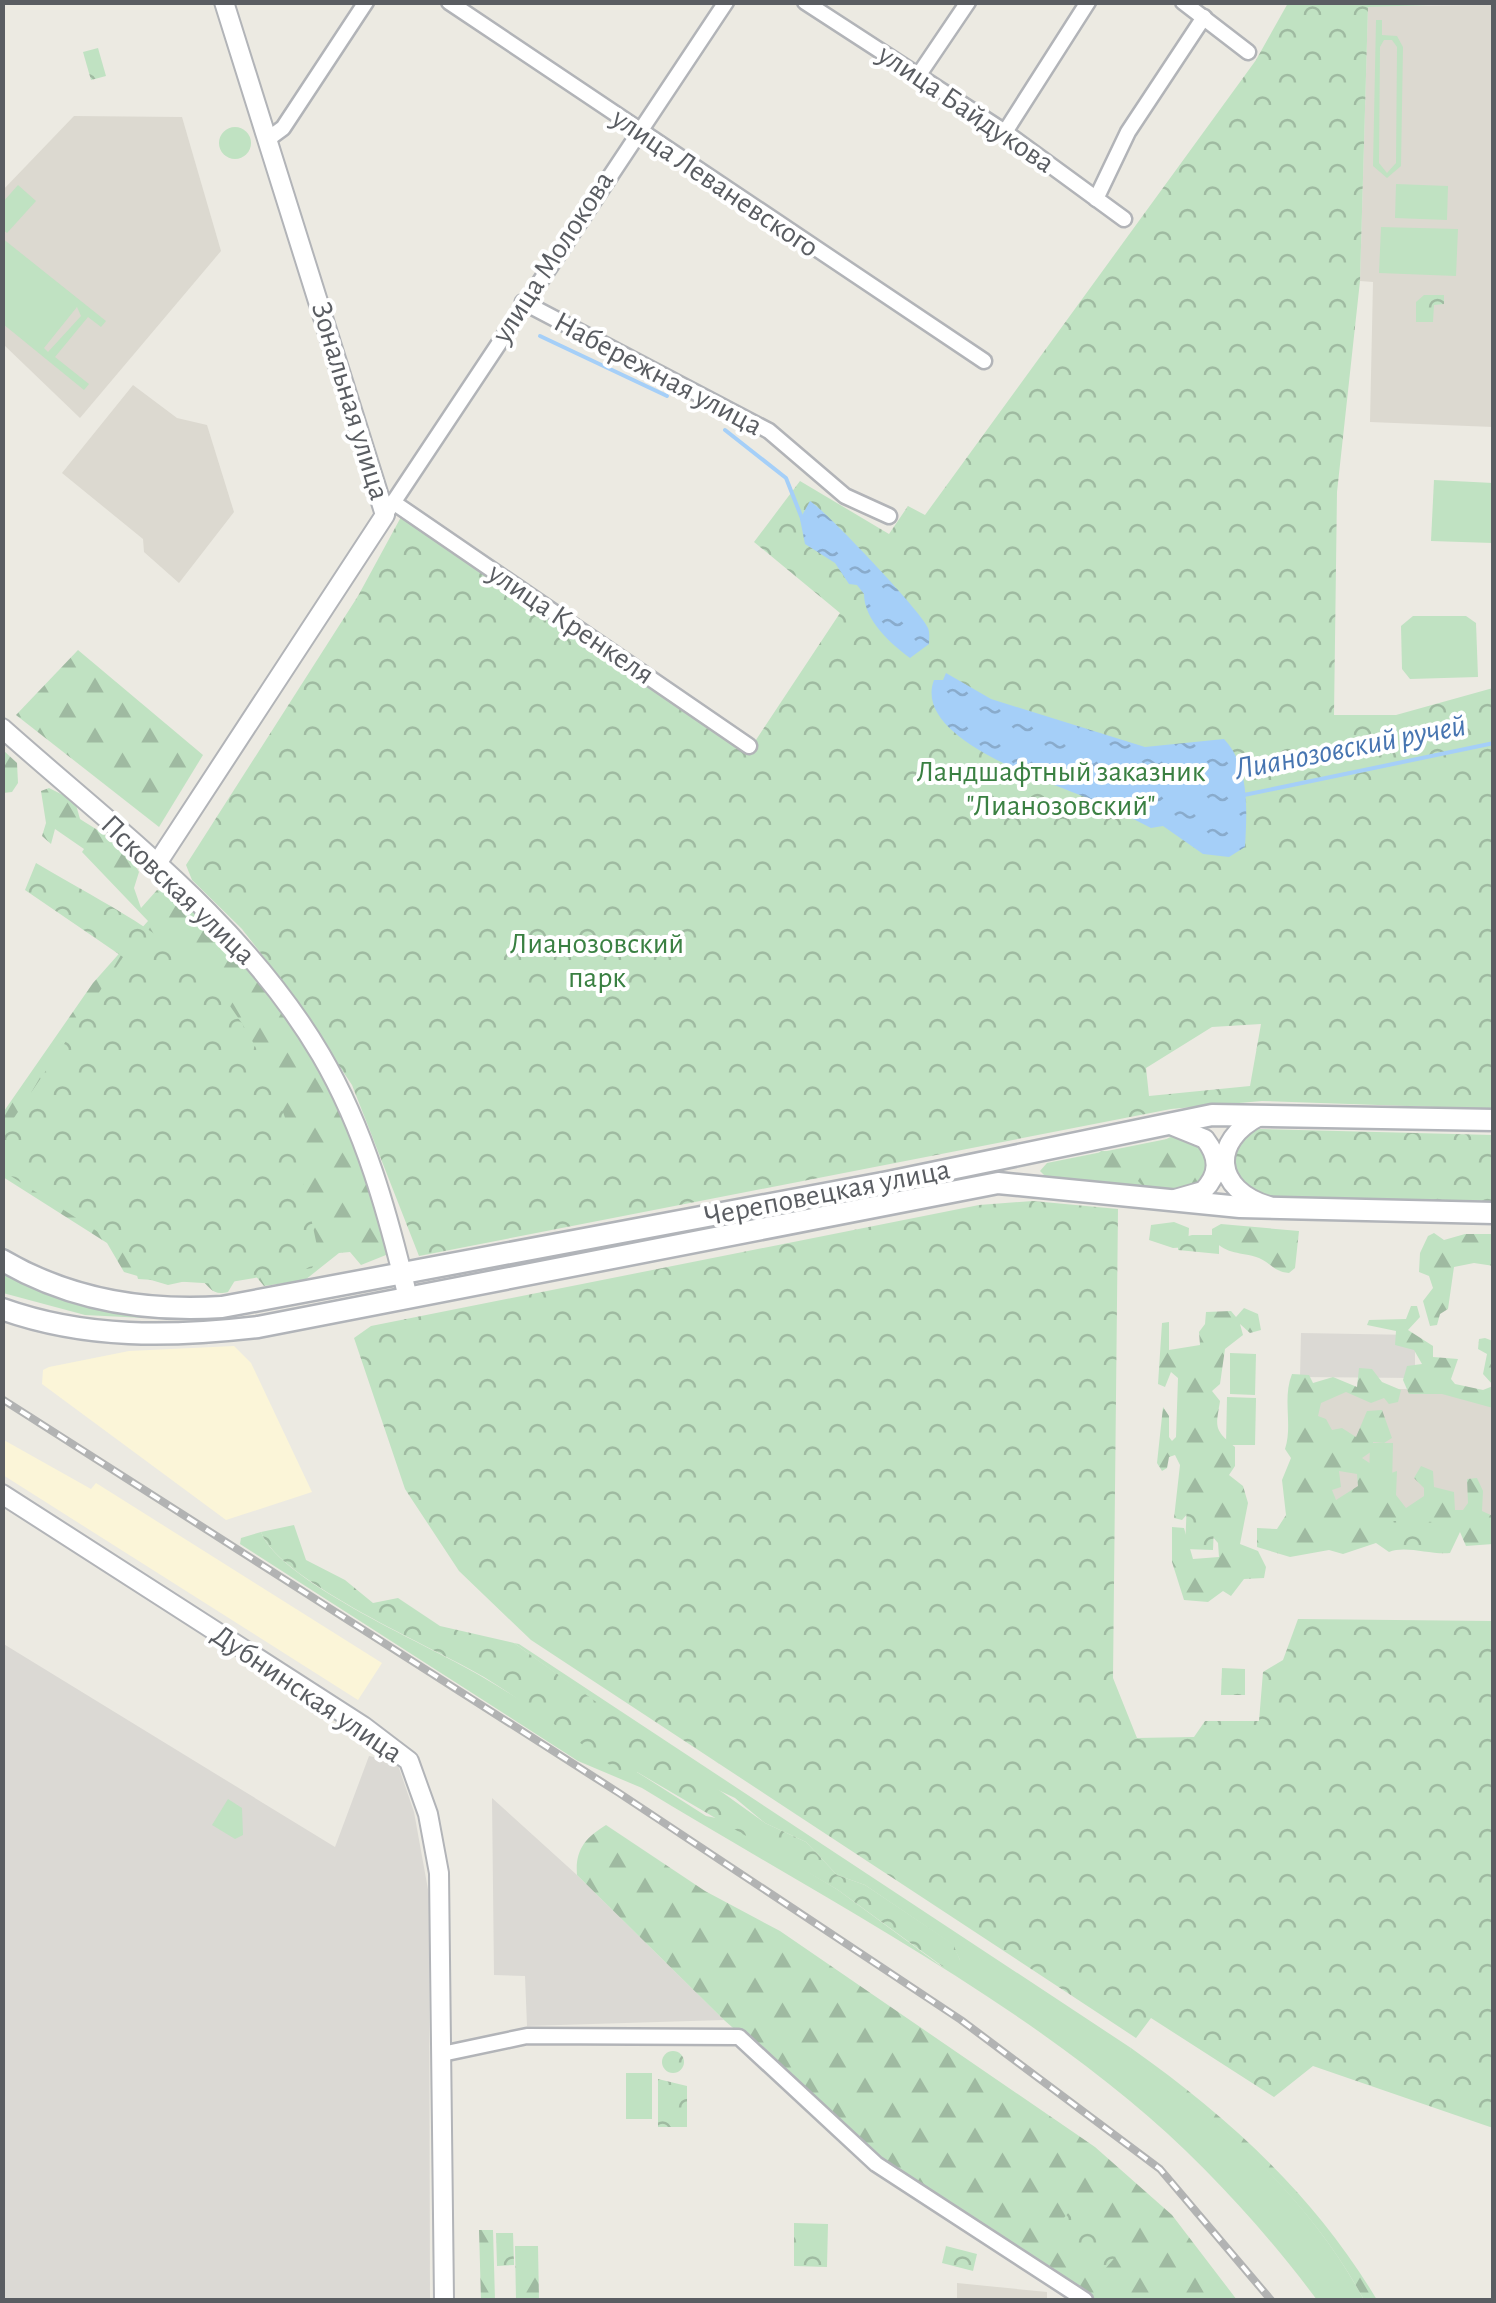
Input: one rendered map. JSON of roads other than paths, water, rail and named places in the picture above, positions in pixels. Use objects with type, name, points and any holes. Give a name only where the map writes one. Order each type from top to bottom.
[{"type":"main road","name":"Череповецкая улица","points":[[2,1260],[87,1296],[164,1308],[255,1303],[1212,1116],[1494,1120]]},
{"type":"main road","name":"Череповецкая улица","points":[[2,1309],[85,1330],[175,1334],[258,1327],[998,1183],[1279,1208],[1494,1214]]},
{"type":"street","name":"Зональная улица","points":[[156,865],[389,509],[224,2]]},
{"type":"street","points":[[268,139],[284,128],[366,2]]},
{"type":"street","name":"улица Леваневского","points":[[448,2],[636,132],[984,361]]},
{"type":"street","name":"улица Молокова","points":[[389,509],[726,2]]},
{"type":"street","name":"улица Байдукова","points":[[805,2],[1005,132],[1124,220]]},
{"type":"street","points":[[918,76],[968,2]]},
{"type":"street","points":[[1005,132],[1088,2]]},
{"type":"street","points":[[1183,2],[1248,52]]},
{"type":"street","points":[[1096,199],[1128,132],[1204,17]]},
{"type":"street","name":"Набережная улица","points":[[523,302],[769,431],[844,496],[889,516]]},
{"type":"street","name":"улица Кренкеля","points":[[389,509],[749,746]]},
{"type":"street","name":"Псковская улица","points":[[2,728],[204,906],[256,962],[321,1055],[364,1144],[408,1298]]},
{"type":"street","points":[[1264,1114],[1236,1131],[1224,1152],[1225,1166],[1238,1190],[1256,1202],[1279,1208]]},
{"type":"street","points":[[1166,1124],[1205,1139],[1213,1149],[1217,1172],[1204,1191],[1170,1200]]},
{"type":"street","name":"Дубнинская улица","points":[[2,1494],[362,1726],[409,1761],[428,1814],[439,1873],[444,2300]]},
{"type":"street","points":[[442,2054],[528,2036],[739,2036],[876,2164],[1085,2300]]},
{"type":"water","points":[[810,501],[922,618],[929,630],[929,644],[910,658],[874,622],[857,585],[849,584],[835,563],[805,544],[800,519]]},
{"type":"water","points":[[946,673],[991,699],[1145,747],[1224,739],[1243,776],[1245,847],[1229,857],[1203,854],[1163,826],[1151,828],[991,757],[944,722],[933,702],[934,680],[943,680]]},
{"type":"waterway","name":"Лианозовский ручей","points":[[540,336],[667,396]]},
{"type":"waterway","name":"Лианозовский ручей","points":[[725,430],[786,478],[803,521]]},
{"type":"waterway","name":"Лианозовский ручей","points":[[1244,795],[1494,743]]},
{"type":"railway","points":[[2,1399],[619,1793],[961,2020],[1160,2169],[1271,2300]]},
{"type":"park label","name":"Ландшафтный заказник \"Лианозовский\"","points":[[1061,789]]},
{"type":"park label","name":"Лианозовский парк","points":[[597,961]]}]
